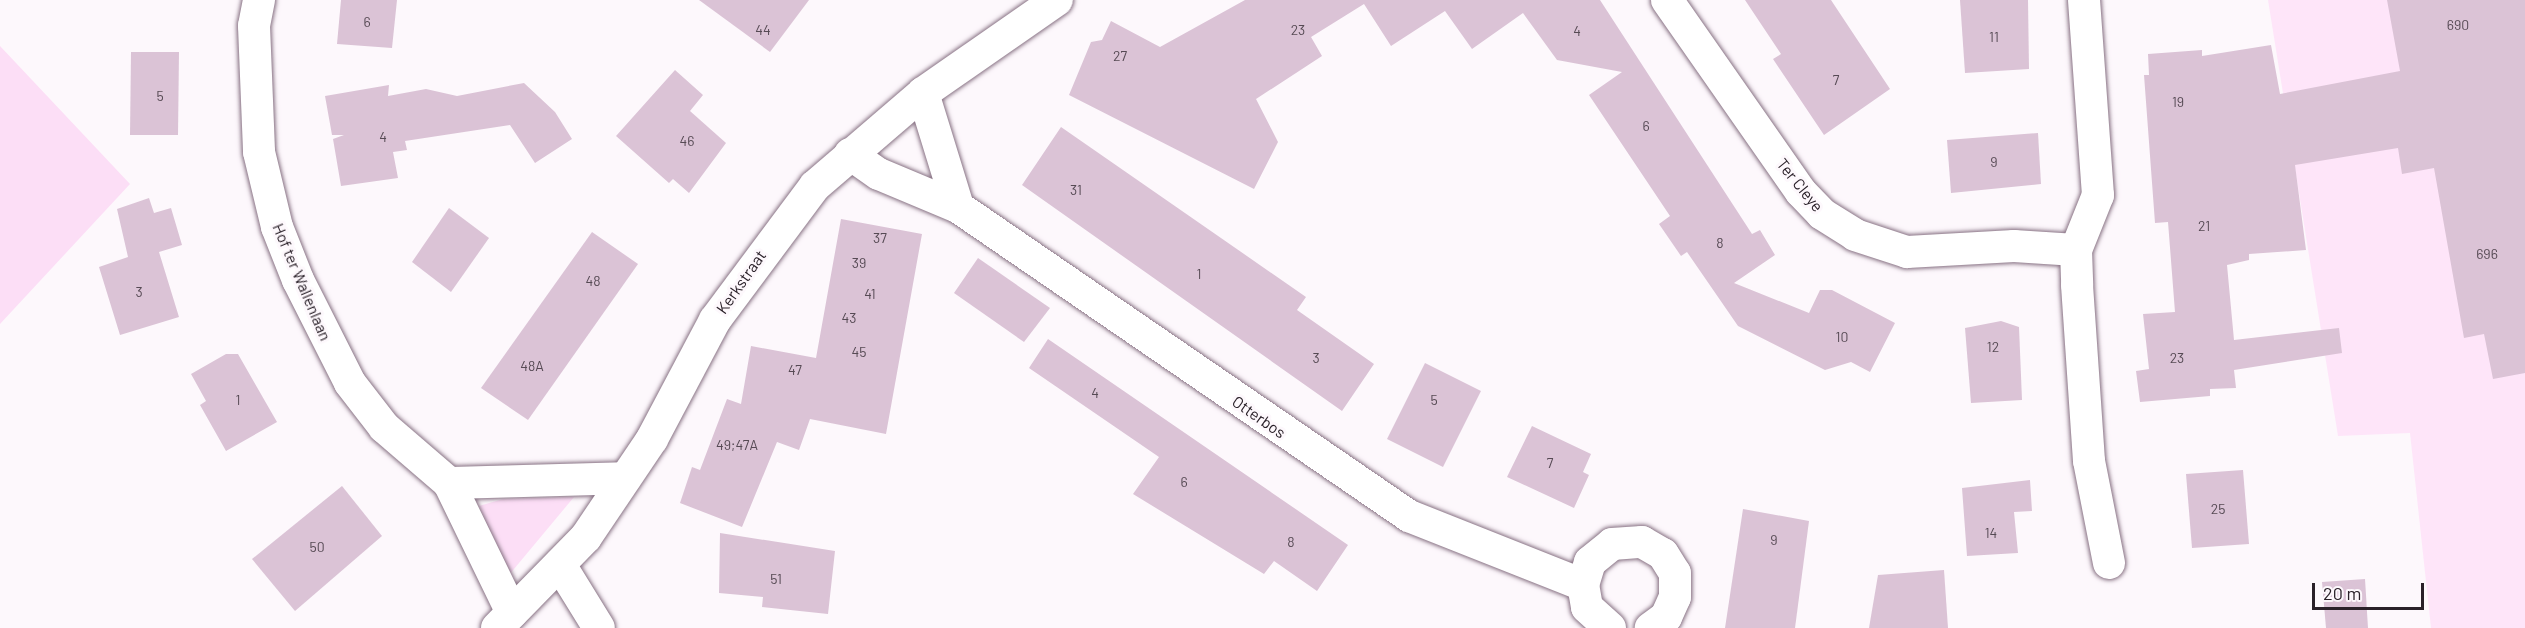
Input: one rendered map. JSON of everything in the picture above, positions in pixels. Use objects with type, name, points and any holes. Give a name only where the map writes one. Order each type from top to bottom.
[{"type":"street","name":"Hof ter Wallenlaan","points":[[259,0],[254,26],[259,152],[277,227],[324,339],[350,383],[384,427],[449,483],[505,621]]},
{"type":"street","name":"Kerkstraat","points":[[505,621],[562,568],[625,478],[652,439],[715,320],[771,239],[850,154],[923,93],[1057,0]]},
{"type":"street","name":"Ter Cleye","points":[[1668,0],[1802,192],[1822,214],[1855,235],[1907,252],[2014,246],[2076,250]]},
{"type":"street","points":[[2084,0],[2098,195],[2076,250],[2089,461],[2109,563]]},
{"type":"street","points":[[923,93],[958,207]]},
{"type":"street","name":"Otterbos","points":[[850,154],[879,174],[958,207],[1410,516],[1583,585]]},
{"type":"street","points":[[449,483],[625,478]]},
{"type":"street","points":[[1610,628],[1587,607],[1583,585],[1590,562],[1612,543],[1642,542],[1663,554],[1675,573],[1676,597],[1666,617],[1651,628]]},
{"type":"street","points":[[562,568],[599,628]]},
{"type":"shaded area","points":[[2268,0],[2525,0],[2525,628],[2431,628],[2410,433],[2338,436]]},
{"type":"shaded area","points":[[0,46],[130,184],[0,324]]},
{"type":"shaded area","points":[[574,497],[509,575],[479,506],[503,499]]},
{"type":"building","points":[[341,0],[397,0],[392,48],[337,44]]},
{"type":"building","points":[[699,0],[809,0],[770,52]]},
{"type":"building","points":[[1245,0],[1600,0],[1752,234],[1760,230],[1775,255],[1734,283],[1809,313],[1820,290],[1832,290],[1895,323],[1870,372],[1851,362],[1825,370],[1738,326],[1687,252],[1681,256],[1659,224],[1670,216],[1589,95],[1622,72],[1557,60],[1523,13],[1472,49],[1445,11],[1391,46],[1364,4],[1311,37],[1322,56],[1256,99],[1278,142],[1254,189],[1069,95],[1091,42],[1102,40],[1111,21],[1160,47]]},
{"type":"building","points":[[1745,0],[1831,0],[1890,89],[1824,135],[1773,59],[1781,54]]},
{"type":"building","points":[[1960,0],[2028,0],[2029,69],[1965,73]]},
{"type":"building","points":[[2387,0],[2525,0],[2525,373],[2493,379],[2484,334],[2464,338],[2434,168],[2402,174],[2398,148],[2295,165],[2306,250],[2249,254],[2249,260],[2227,265],[2234,340],[2339,328],[2342,353],[2234,370],[2236,388],[2210,389],[2210,396],[2140,402],[2136,371],[2149,369],[2143,314],[2175,312],[2168,222],[2155,223],[2144,75],[2149,75],[2148,54],[2202,50],[2202,56],[2271,45],[2280,94],[2400,71]]},
{"type":"building","points":[[131,52],[179,52],[178,135],[130,135]]},
{"type":"building","points":[[675,70],[703,95],[690,111],[726,143],[689,193],[673,179],[669,183],[616,136]]},
{"type":"building","points":[[524,83],[555,112],[572,139],[535,163],[510,125],[405,141],[407,150],[393,152],[398,178],[341,186],[333,139],[344,135],[332,135],[325,96],[389,85],[388,96],[426,89],[457,96]]},
{"type":"building","points":[[1061,127],[1306,297],[1297,310],[1374,364],[1342,411],[1022,185]]},
{"type":"building","points":[[2038,133],[2041,184],[1951,193],[1947,140]]},
{"type":"building","points":[[149,198],[154,213],[171,208],[182,245],[159,252],[179,317],[120,335],[99,267],[128,257],[117,209]]},
{"type":"building","points":[[449,208],[489,238],[451,292],[412,262]]},
{"type":"building","points":[[841,219],[922,234],[886,434],[810,419],[799,450],[777,442],[742,527],[680,503],[692,467],[700,470],[727,399],[741,404],[751,346],[816,358]]},
{"type":"building","points":[[592,232],[638,264],[528,420],[481,388]]},
{"type":"building","points":[[978,258],[1050,308],[1024,342],[954,293]]},
{"type":"building","points":[[2001,321],[2019,327],[2022,400],[1971,403],[1965,328]]},
{"type":"building","points":[[1048,339],[1348,545],[1317,591],[1274,561],[1264,574],[1133,494],[1159,457],[1029,368]]},
{"type":"building","points":[[226,354],[238,354],[277,422],[226,451],[200,405],[206,401],[191,374]]},
{"type":"building","points":[[1425,363],[1481,391],[1443,467],[1387,439]]},
{"type":"building","points":[[1532,426],[1591,454],[1583,472],[1589,475],[1574,508],[1507,477]]},
{"type":"building","points":[[2243,470],[2249,544],[2192,548],[2186,474]]},
{"type":"building","points":[[2030,480],[2032,511],[2014,512],[2018,553],[1967,556],[1962,488]]},
{"type":"building","points":[[342,486],[382,536],[295,611],[252,559]]},
{"type":"building","points":[[1743,509],[1809,521],[1795,628],[1725,628]]},
{"type":"building","points":[[720,533],[835,551],[828,614],[762,607],[763,597],[719,593]]},
{"type":"building","points":[[1944,570],[1948,628],[1869,628],[1878,575]]},
{"type":"building","points":[[2365,579],[2368,628],[2326,628],[2322,582]]}]
